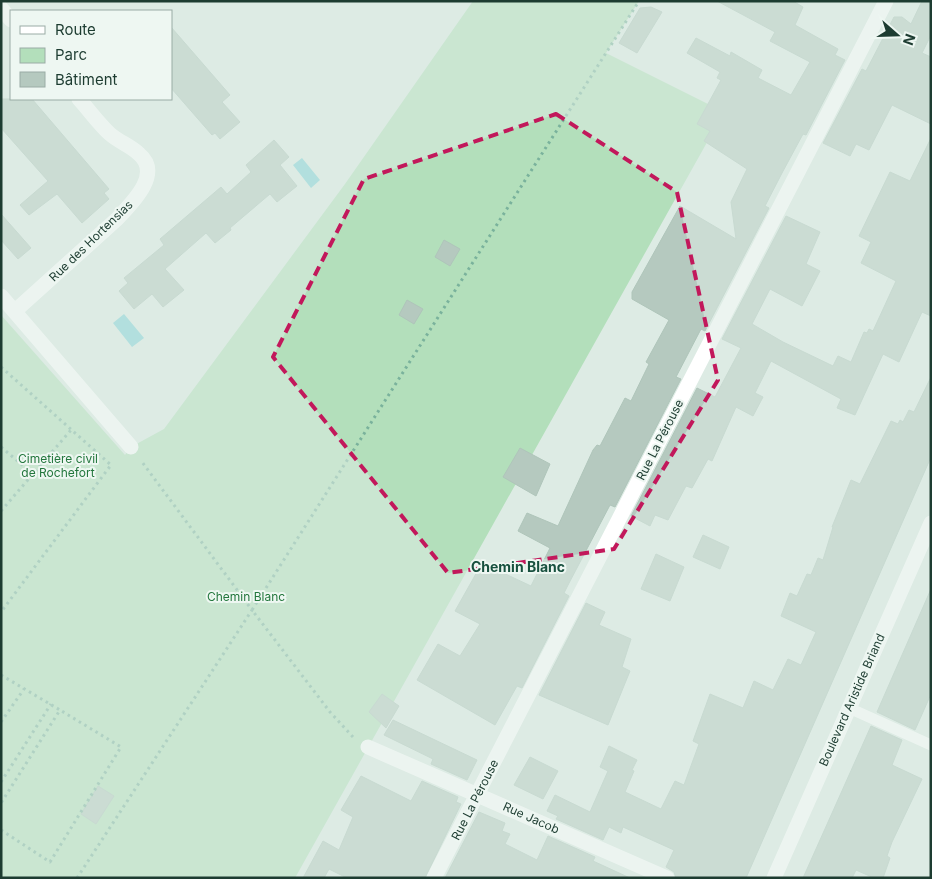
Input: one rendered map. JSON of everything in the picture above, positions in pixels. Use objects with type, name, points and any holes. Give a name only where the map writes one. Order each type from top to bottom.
[{"type":"street","name":"Rue La Pérouse","points":[[434,878],[886,1]]},
{"type":"street","points":[[1,8],[10,19]]},
{"type":"street","name":"Rue des Hortensias","points":[[15,312],[117,219],[131,204],[144,185],[148,175],[147,164],[140,154],[109,133],[80,100]]},
{"type":"street","points":[[1,296],[131,447]]},
{"type":"street","name":"Boulevard Aristide Briand","points":[[774,878],[931,523]]},
{"type":"street","name":"Rue Jacob","points":[[368,747],[667,878]]},
{"type":"lane","points":[[849,708],[931,745]]},
{"type":"path","points":[[77,878],[252,610],[639,1]]},
{"type":"path","points":[[1,367],[110,465],[1,612]]},
{"type":"path","points":[[2,510],[72,430]]},
{"type":"path","points":[[131,447],[330,712],[347,731],[368,747]]},
{"type":"path","points":[[1,448],[33,474]]},
{"type":"path","points":[[1,675],[121,747],[50,862],[1,830]]},
{"type":"path","points":[[1,722],[24,689]]},
{"type":"path","points":[[1,782],[51,704]]},
{"type":"path","points":[[1,803],[60,710]]},
{"type":"highlighted area","points":[[556,114],[677,192],[718,380],[614,549],[448,573],[273,357],[364,179]]},
{"type":"green space","name":"Chemin Blanc","points":[[473,1],[639,1],[606,53],[724,112],[295,878],[1,878],[1,315],[125,455],[131,447],[164,429],[345,184]]},
{"type":"water","points":[[302,158],[320,180],[311,188],[293,165]]},
{"type":"water","points":[[124,314],[144,338],[132,347],[113,323]]},
{"type":"building","points":[[717,1],[793,1],[803,7],[795,25],[838,49],[835,55],[845,60],[806,135],[803,134],[782,173],[765,206],[769,208],[705,331],[701,329],[676,377],[681,379],[615,507],[610,505],[568,585],[564,593],[569,596],[522,688],[517,686],[495,725],[417,680],[438,644],[460,656],[480,624],[455,611],[482,563],[531,586],[550,548],[518,531],[527,513],[558,526],[593,450],[597,445],[600,446],[625,398],[631,401],[649,364],[646,362],[669,320],[632,299],[632,292],[680,206],[736,239],[731,202],[747,169],[704,141],[710,131],[697,124],[721,80],[717,78],[720,72],[687,53],[696,38],[730,56],[731,52],[762,70],[758,78],[791,95],[810,62],[770,41],[775,32]]},
{"type":"building","points":[[922,1],[931,1],[931,35],[922,53],[931,57],[931,124],[892,105],[869,150],[856,144],[850,156],[823,143],[862,69],[866,71],[894,17],[902,17],[911,24]]},
{"type":"building","points":[[651,7],[662,12],[637,53],[619,43],[640,8]]},
{"type":"building","points":[[172,28],[230,95],[222,102],[240,122],[220,139],[215,133],[212,135],[172,89]]},
{"type":"building","points":[[1,99],[33,100],[109,189],[104,193],[109,199],[82,223],[57,194],[29,215],[20,205],[48,181],[1,128]]},
{"type":"building","points":[[931,138],[931,316],[922,312],[899,362],[883,354],[855,415],[837,408],[841,399],[771,361],[755,393],[763,397],[753,416],[736,407],[712,461],[708,459],[692,488],[686,486],[668,520],[655,515],[650,526],[631,516],[697,388],[715,397],[741,348],[722,339],[786,216],[820,232],[806,264],[820,271],[802,306],[770,289],[752,324],[783,342],[833,366],[838,356],[851,362],[864,332],[867,333],[869,329],[873,331],[896,281],[861,263],[871,242],[859,236],[890,172],[910,181]]},
{"type":"building","points":[[274,140],[289,157],[280,165],[297,186],[277,202],[270,194],[215,243],[206,233],[165,269],[184,290],[163,307],[152,294],[134,309],[119,291],[128,283],[124,278],[164,245],[160,239],[221,187],[227,194],[251,172],[246,165]]},
{"type":"building","points":[[1,214],[31,248],[18,259],[1,240]]},
{"type":"building","points":[[444,240],[460,249],[450,266],[435,257]]},
{"type":"building","points":[[407,300],[423,309],[414,324],[399,315]]},
{"type":"building","points":[[931,377],[931,457],[746,878],[676,878],[674,872],[666,867],[674,850],[623,827],[621,833],[609,827],[603,840],[556,819],[558,816],[547,811],[555,795],[590,812],[608,771],[600,767],[609,746],[637,760],[625,792],[661,809],[675,781],[684,785],[699,744],[693,741],[710,694],[743,708],[754,681],[773,690],[788,659],[801,665],[816,632],[781,616],[790,593],[797,596],[807,574],[811,575],[818,558],[823,560],[832,527],[851,480],[860,484],[891,421],[898,424],[900,420],[903,422],[909,410],[914,412]]},
{"type":"building","points":[[520,448],[550,464],[536,496],[503,477]]},
{"type":"building","points":[[703,535],[729,547],[720,569],[693,557]]},
{"type":"building","points":[[656,554],[684,567],[670,601],[641,589]]},
{"type":"building","points":[[931,589],[931,694],[915,730],[877,712]]},
{"type":"building","points":[[586,603],[605,612],[599,625],[631,639],[622,667],[630,671],[608,725],[539,695]]},
{"type":"building","points":[[382,694],[399,706],[386,728],[369,712]]},
{"type":"building","points":[[393,720],[477,760],[467,780],[431,764],[433,759],[384,735]]},
{"type":"building","points":[[871,726],[902,740],[892,765],[922,779],[892,842],[887,856],[890,858],[883,878],[874,878],[856,870],[852,878],[803,878]]},
{"type":"building","points":[[530,757],[558,771],[543,799],[514,785]]},
{"type":"building","points":[[361,776],[411,801],[422,781],[458,797],[456,802],[461,804],[425,878],[347,878],[329,869],[324,878],[303,878],[323,841],[339,850],[353,817],[341,810]]},
{"type":"building","points":[[98,786],[114,796],[96,824],[81,814]]},
{"type":"building","points":[[479,812],[505,823],[502,831],[510,834],[505,844],[537,860],[548,836],[595,857],[593,861],[630,878],[445,878]]},
{"type":"district","name":"Chemin Blanc","points":[[518,567]]},
{"type":"park label","name":"Cimetière civil de Rochefort","points":[[58,466]]}]
